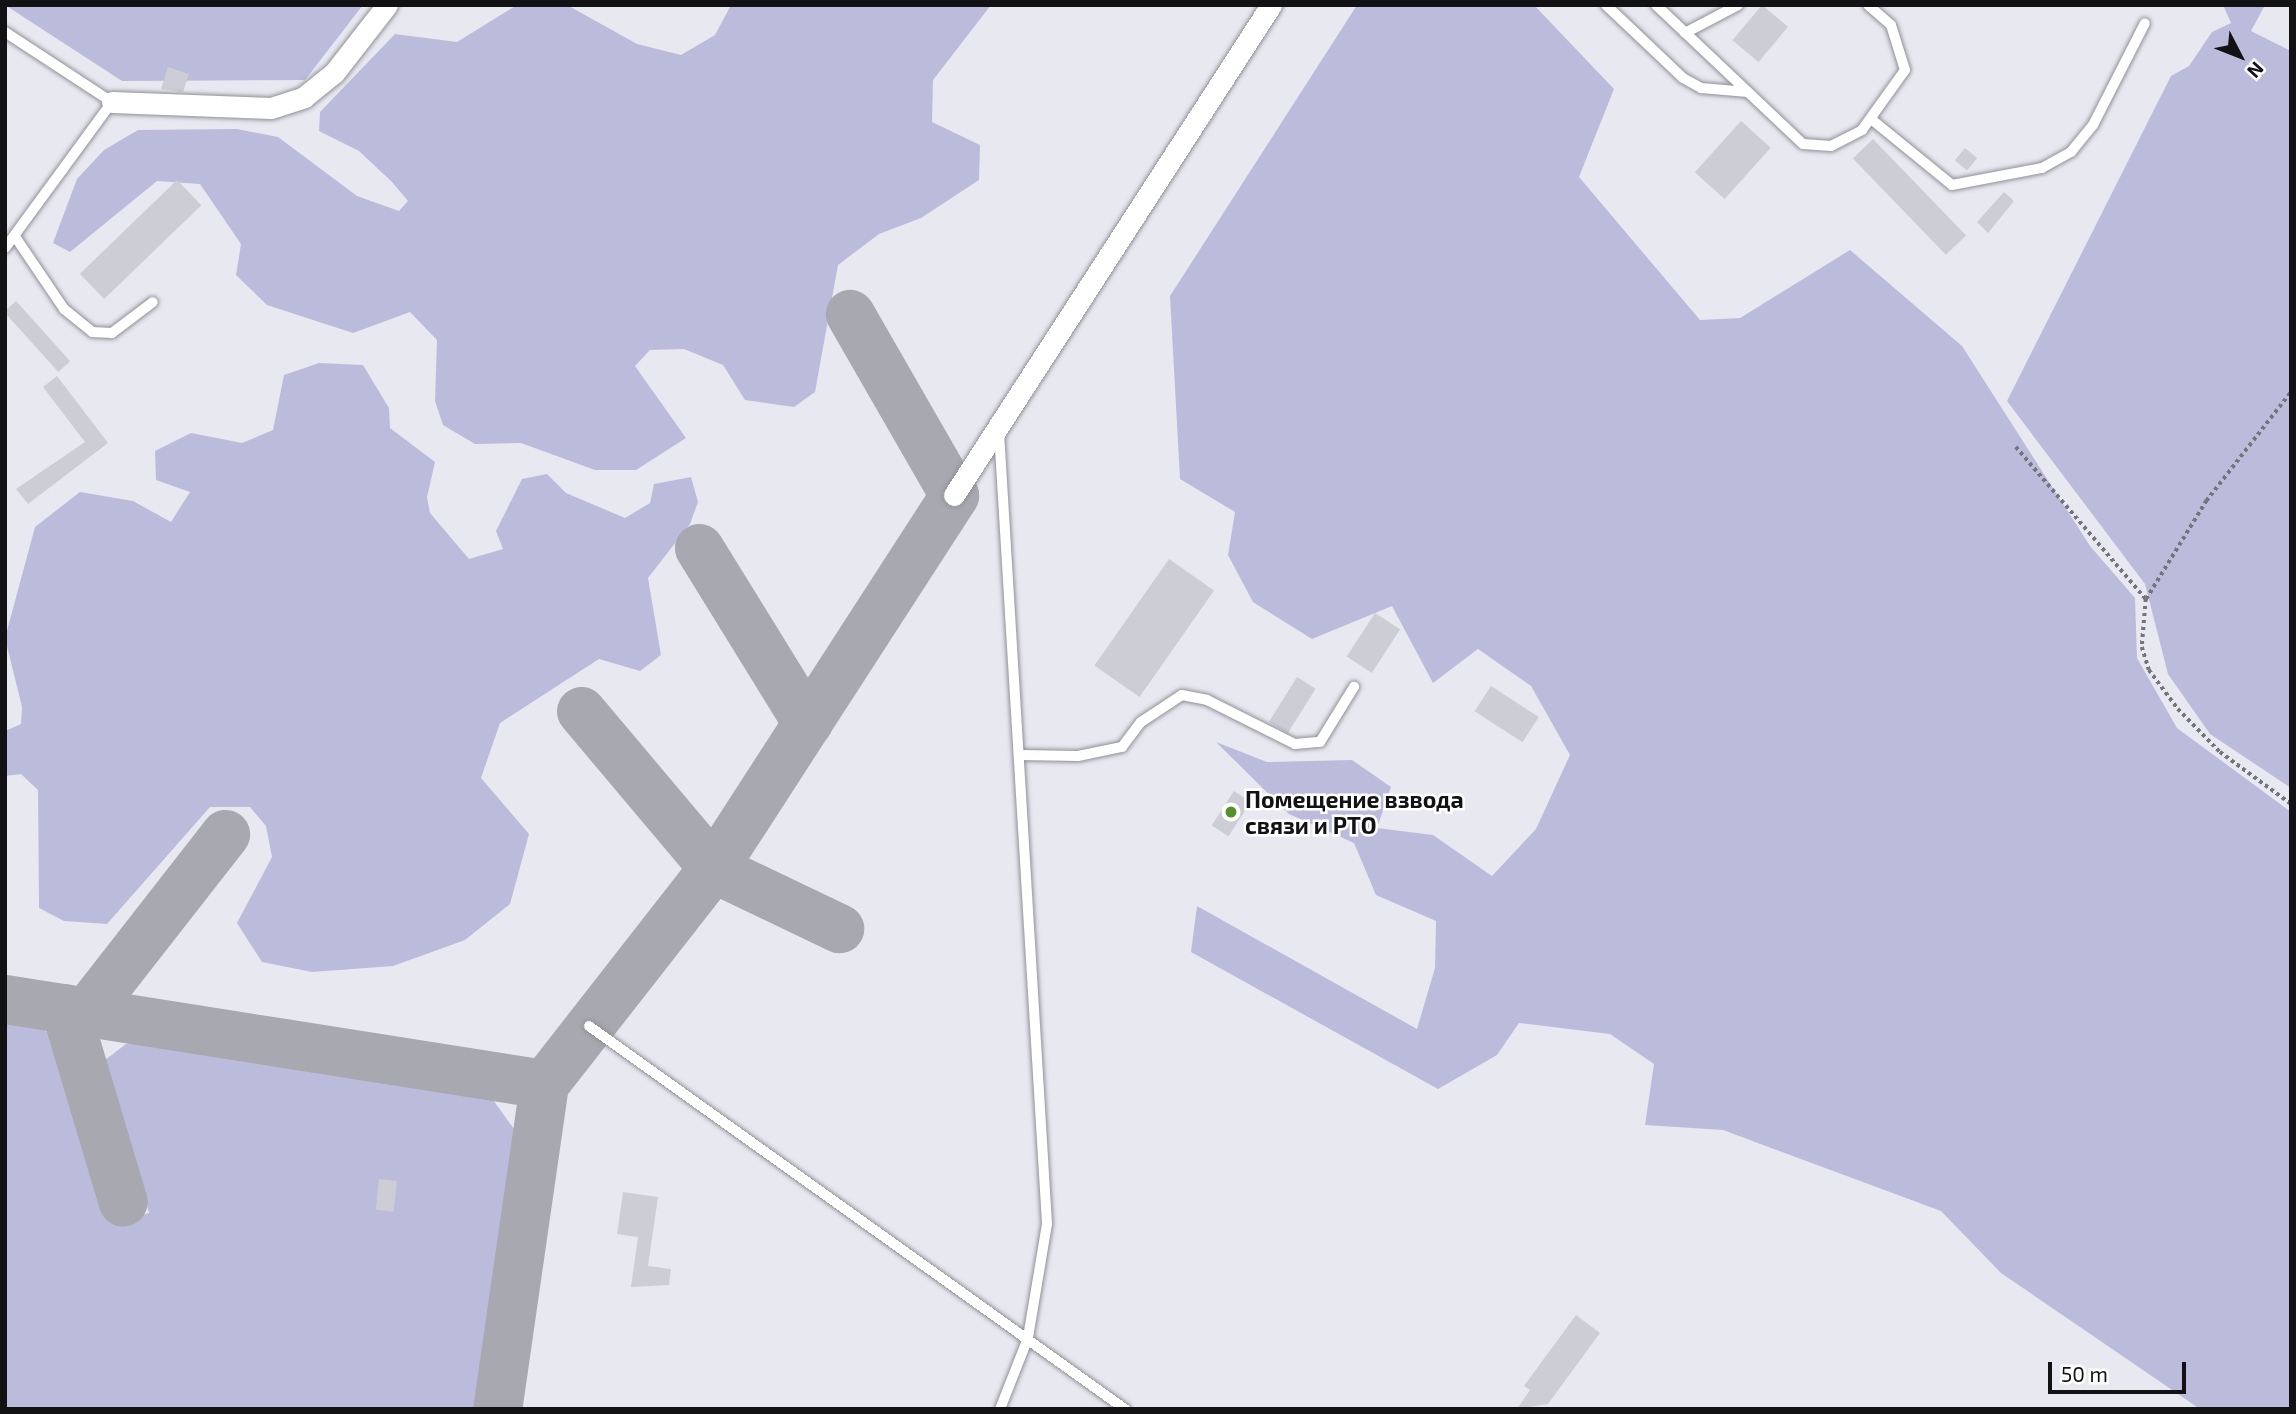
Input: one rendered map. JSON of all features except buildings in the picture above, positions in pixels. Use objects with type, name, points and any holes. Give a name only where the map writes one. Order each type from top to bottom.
[{"type":"street","points":[[111,102],[271,108],[303,97],[334,73],[387,5]]},
{"type":"street","points":[[954,495],[1271,5]]},
{"type":"lane","points":[[1606,5],[1683,78],[1701,88],[1748,92]]},
{"type":"lane","points":[[1656,5],[1802,144],[1831,146],[1871,120],[1905,70],[1903,46],[1891,25],[1868,5]]},
{"type":"lane","points":[[1685,33],[1738,5]]},
{"type":"lane","points":[[1871,120],[1952,185],[2042,168],[2071,152],[2093,125],[2145,23]]},
{"type":"lane","points":[[5,32],[111,102],[16,238],[5,247]]},
{"type":"lane","points":[[16,238],[64,309],[92,332],[112,333],[153,302]]},
{"type":"lane","points":[[999,426],[1047,1143],[1047,1224],[1028,1338],[1000,1409]]},
{"type":"lane","points":[[1021,755],[1079,756],[1122,747],[1141,722],[1182,695],[1206,701],[1295,744],[1320,742],[1354,687]]},
{"type":"lane","points":[[589,1026],[1125,1409]]},
{"type":"path","points":[[2291,392],[2206,501],[2146,599],[2142,647],[2149,670],[2220,752],[2291,804]]},
{"type":"path","points":[[2016,447],[2146,599]]},
{"type":"shaded area","points":[[5,5],[363,5],[305,80],[122,81]]},
{"type":"shaded area","points":[[517,5],[567,5],[637,44],[681,55],[715,35],[731,5],[991,5],[933,80],[932,122],[980,145],[979,180],[921,218],[879,234],[838,265],[815,392],[794,407],[745,400],[723,365],[684,349],[650,350],[635,366],[686,438],[636,470],[595,470],[521,443],[475,444],[443,425],[435,401],[437,340],[410,312],[353,333],[267,305],[236,275],[241,244],[200,184],[157,181],[70,252],[53,243],[77,179],[104,150],[138,130],[237,129],[278,137],[357,196],[399,211],[408,201],[359,151],[319,131],[320,112],[395,34],[457,42]]},
{"type":"shaded area","points":[[1357,5],[1534,5],[1614,89],[1579,177],[1700,320],[1740,318],[1850,250],[1962,346],[2090,546],[2135,598],[2137,658],[2177,728],[2291,812],[2291,1409],[2200,1409],[2001,1273],[1941,1211],[1723,1130],[1645,1125],[1654,1064],[1610,1034],[1519,1023],[1497,1055],[1438,1089],[1191,952],[1197,906],[1417,1029],[1435,968],[1436,921],[1376,895],[1354,843],[1289,814],[1216,742],[1267,762],[1352,760],[1391,787],[1377,828],[1433,835],[1492,876],[1536,829],[1570,755],[1531,686],[1478,649],[1433,683],[1392,606],[1312,639],[1253,602],[1228,555],[1235,512],[1180,479],[1170,296]]},
{"type":"shaded area","points":[[2223,5],[2265,5],[2251,31],[2291,51],[2291,788],[2210,734],[2168,674],[2145,584],[2007,401],[2171,76],[2189,66],[2212,32],[2231,23]]},
{"type":"shaded area","points":[[319,363],[363,365],[389,408],[390,428],[435,462],[427,497],[430,513],[469,559],[503,549],[496,531],[522,479],[547,474],[566,493],[625,518],[650,503],[654,484],[691,477],[698,502],[690,524],[648,578],[661,655],[640,671],[599,659],[500,723],[481,778],[529,834],[510,904],[465,940],[393,966],[312,972],[262,962],[237,923],[272,857],[266,826],[250,807],[210,807],[107,924],[64,921],[39,908],[38,790],[21,774],[5,776],[5,731],[21,724],[22,707],[5,638],[35,527],[80,492],[133,501],[171,522],[190,492],[156,480],[155,451],[191,433],[242,443],[273,430],[284,375]]},
{"type":"shaded area","points":[[12,1018],[31,1019],[63,1045],[113,1224],[149,1213],[105,1060],[126,1044],[146,1037],[483,1086],[514,1129],[474,1409],[5,1409],[5,1022]]},
{"type":"taxiway","points":[[544,1084],[713,868],[954,495],[850,314]]},
{"type":"taxiway","points":[[699,548],[807,723]]},
{"type":"taxiway","points":[[581,711],[713,868],[839,928]]},
{"type":"taxiway","points":[[86,1012],[225,834]]},
{"type":"taxiway","points":[[5,999],[544,1084],[497,1409]]},
{"type":"taxiway","points":[[65,1008],[123,1202]]},
{"type":"place","name":"Помещение взвода связи и РТО","points":[[1231,812]]}]
